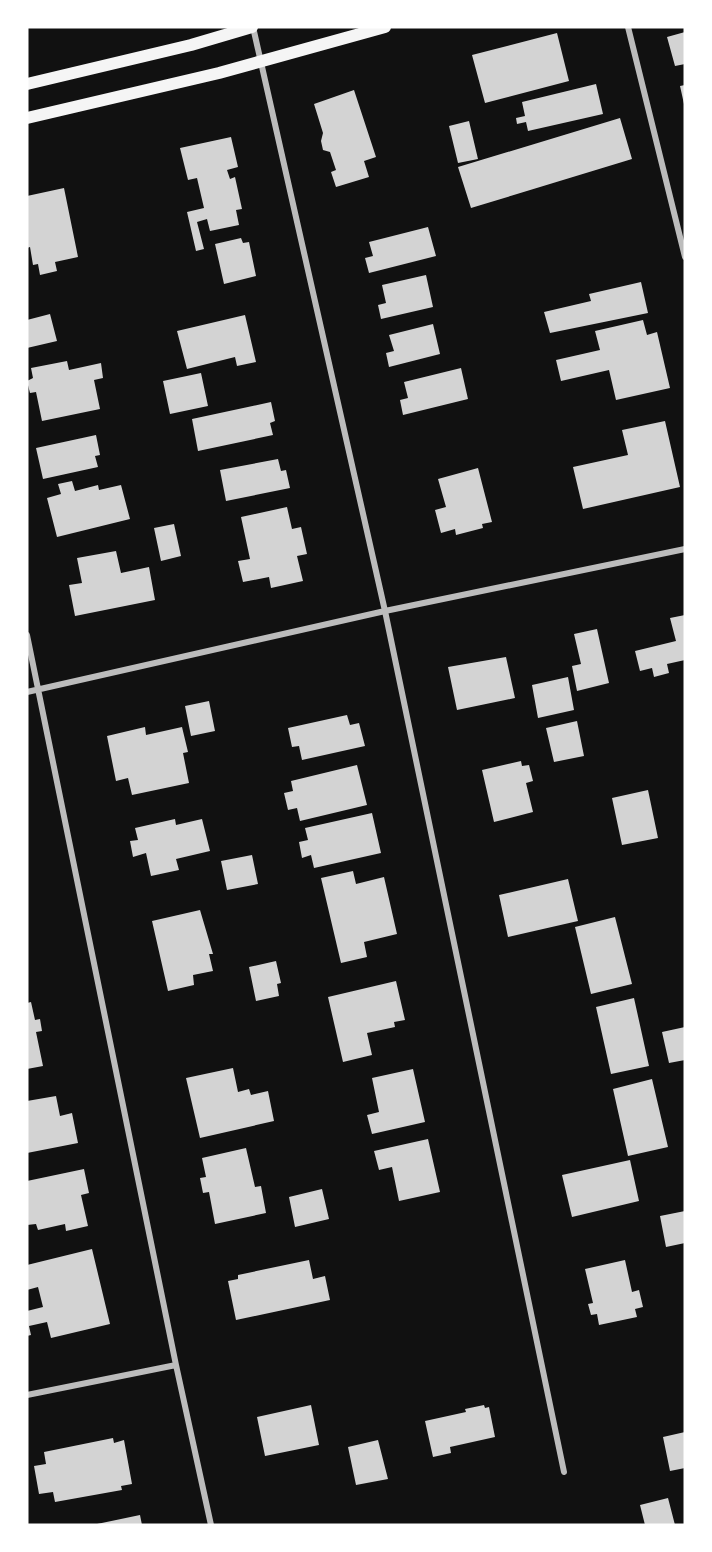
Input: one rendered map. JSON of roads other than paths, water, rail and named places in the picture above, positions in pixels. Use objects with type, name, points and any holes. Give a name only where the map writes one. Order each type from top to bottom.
[{"type":"main road","points":[[27,84],[191,45],[252,27]]},
{"type":"main road","points":[[27,118],[260,62],[385,27]]},
{"type":"street","points":[[252,27],[385,611],[564,1472]]},
{"type":"street","points":[[628,27],[685,257]]},
{"type":"street","points":[[27,692],[385,611],[685,549]]},
{"type":"street","points":[[27,635],[176,1365],[212,1525]]},
{"type":"street","points":[[27,1395],[176,1365]]}]
